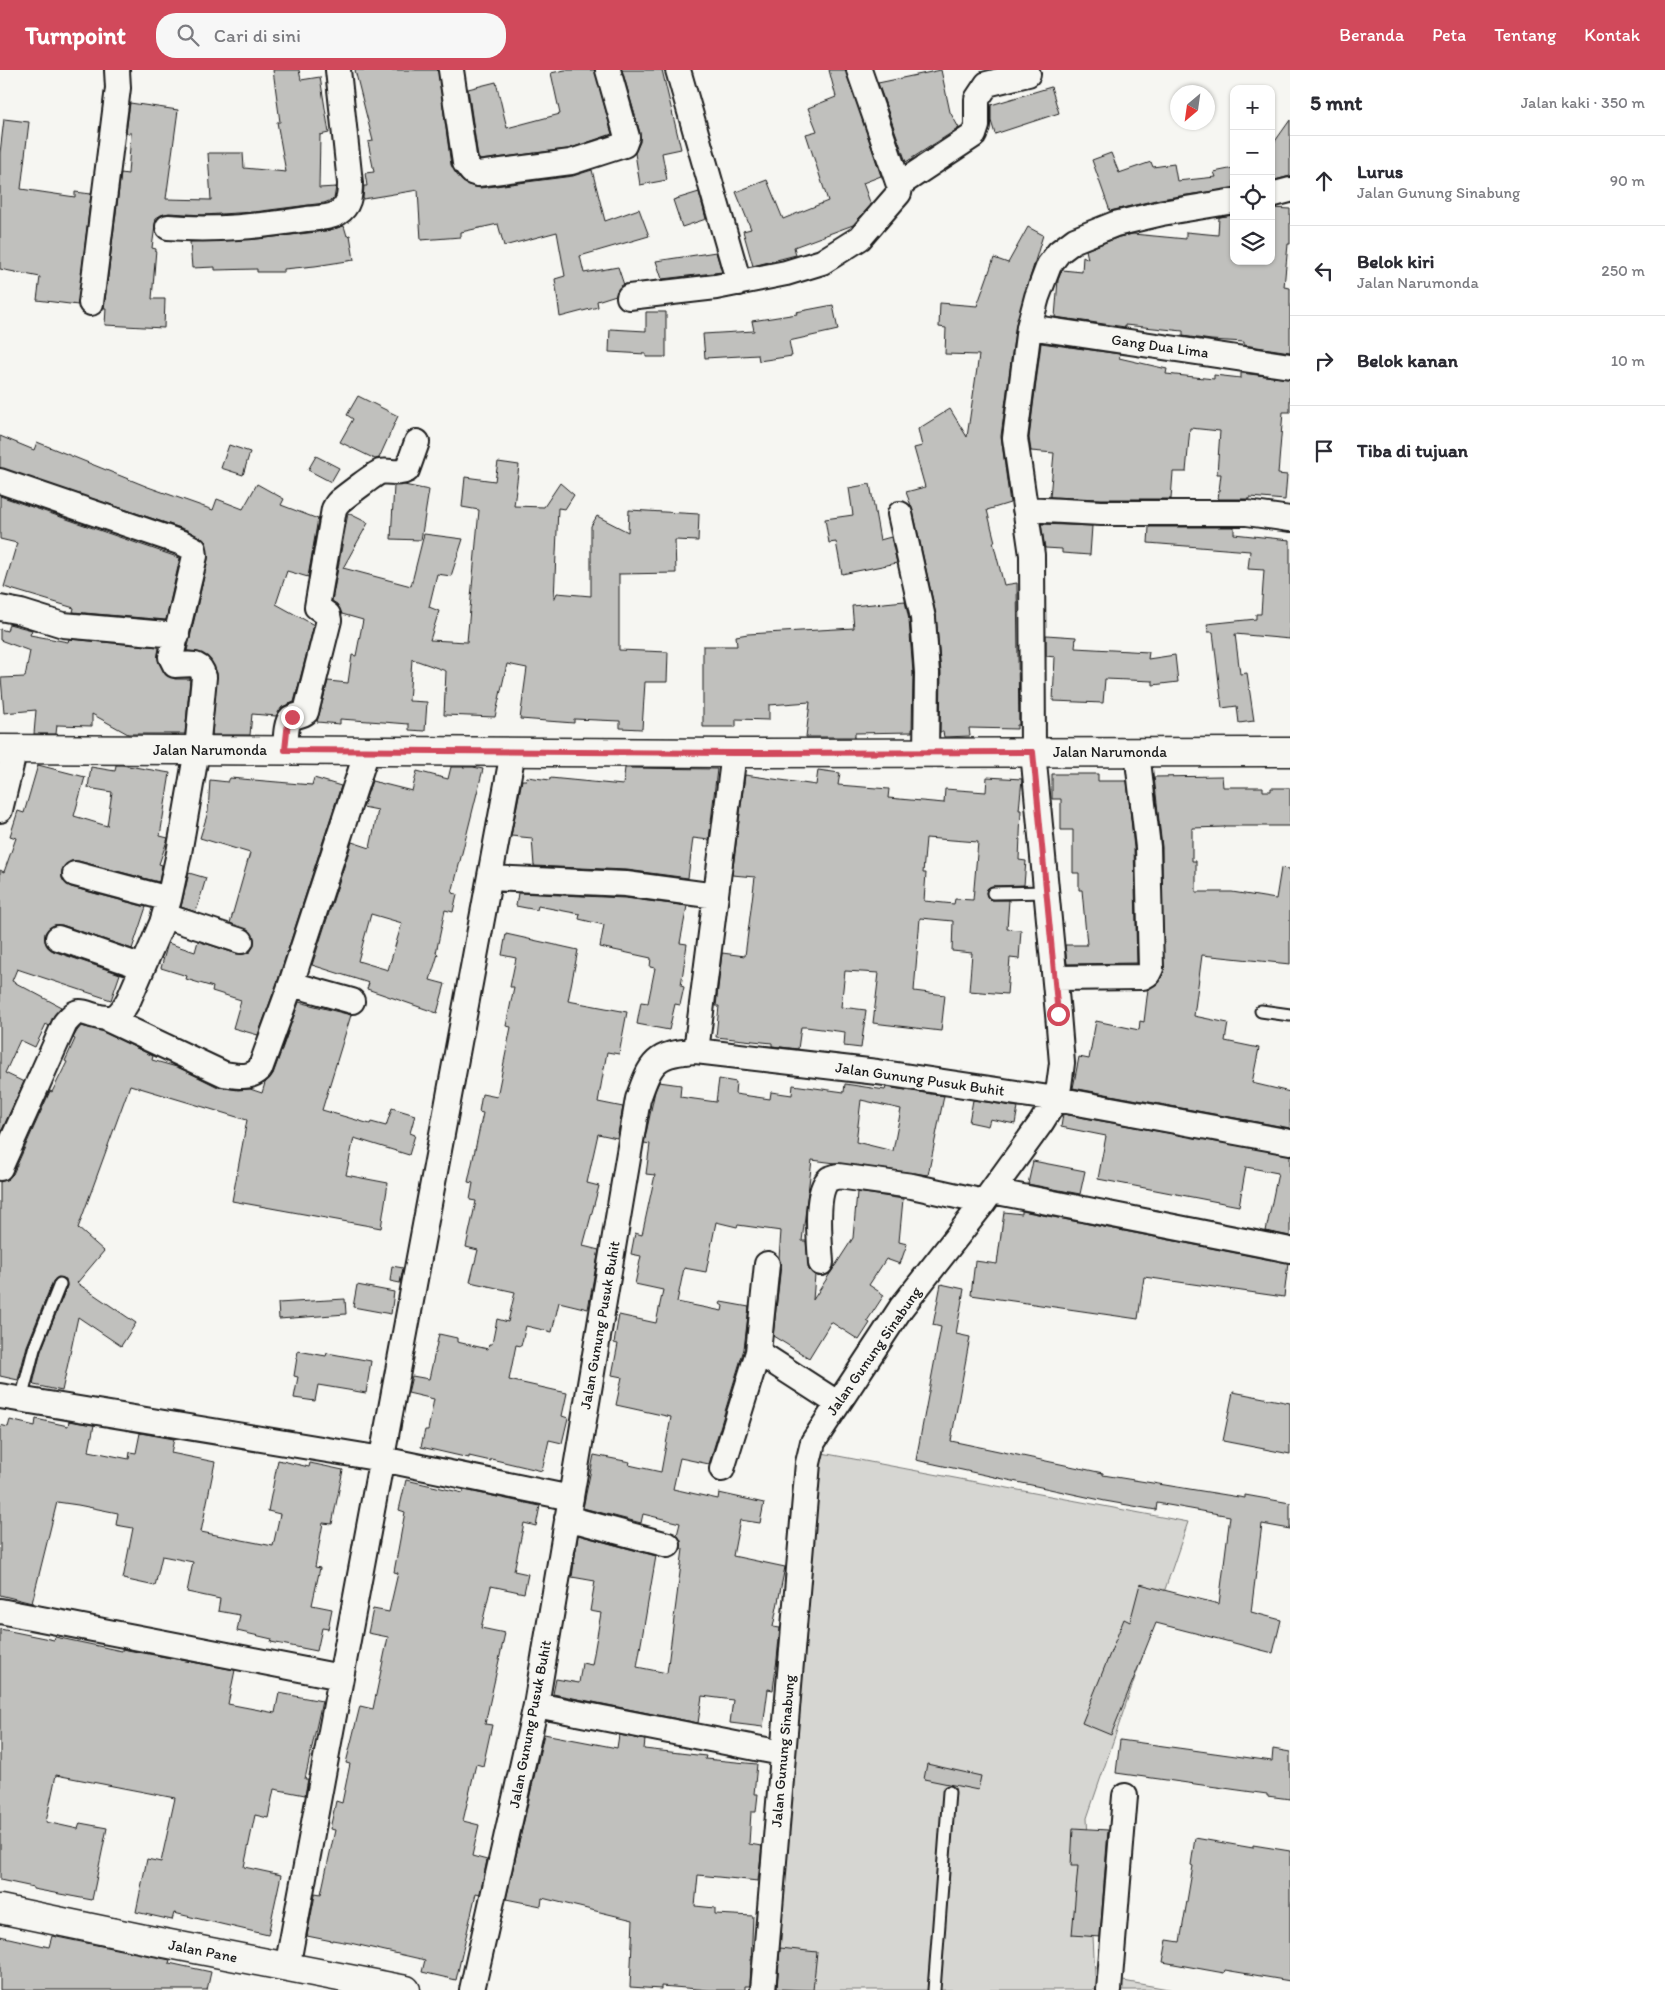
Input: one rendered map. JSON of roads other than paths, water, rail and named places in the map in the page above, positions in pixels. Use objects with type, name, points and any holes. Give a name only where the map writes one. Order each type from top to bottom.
[{"type":"street","points":[[91,303],[118,88],[117,70]]},
{"type":"street","points":[[168,227],[202,230],[280,223],[336,215],[345,207],[350,198],[350,183],[338,70]]},
{"type":"street","points":[[451,70],[465,163],[472,172],[478,174],[571,162],[624,145],[627,137],[608,70]]},
{"type":"street","points":[[678,70],[739,283]]},
{"type":"street","points":[[629,296],[716,288],[786,274],[822,262],[860,238],[899,193],[900,184],[859,70]]},
{"type":"street","points":[[900,184],[974,135],[977,126],[977,99],[987,84],[1028,74]]},
{"type":"street","points":[[1275,195],[1290,190]]},
{"type":"street","name":"Jalan Gunung Sinabung","points":[[764,1990],[782,1752],[808,1463],[813,1442],[901,1308],[988,1196],[1041,1123],[1056,1099],[1062,1063],[1033,752],[1032,555],[1015,438],[1029,327],[1049,265],[1059,252],[1075,240],[1114,224],[1162,213],[1230,202]]},
{"type":"street","name":"Gang Dua Lima","points":[[1029,327],[1290,366]]},
{"type":"street","points":[[285,750],[288,721],[292,717],[306,712],[329,620],[328,615],[317,607],[334,509],[341,499],[379,472],[403,472],[407,470],[417,442]]},
{"type":"street","points":[[0,481],[182,543],[194,549],[195,556],[171,657],[175,665],[199,666],[202,668],[204,677],[197,750],[180,853],[167,908],[143,967],[124,1009],[116,1017],[109,1020]]},
{"type":"street","points":[[1026,509],[1101,513],[1247,513],[1290,519]]},
{"type":"street","points":[[900,514],[923,618],[927,674],[926,752]]},
{"type":"street","points":[[0,608],[21,612],[63,625],[177,635]]},
{"type":"street","points":[[0,810],[8,749]]},
{"type":"street","name":"Jalan Narumonda","points":[[8,749],[734,753],[1290,752]]},
{"type":"street","points":[[0,1168],[65,1023],[73,1014],[80,1012],[109,1020],[224,1074],[254,1075],[260,1069],[291,984],[367,751]]},
{"type":"street","points":[[287,1968],[513,752]]},
{"type":"street","points":[[1055,978],[1143,977],[1148,974],[1151,968],[1148,848],[1137,752]]},
{"type":"street","points":[[696,1051],[734,753]]},
{"type":"street","points":[[75,874],[167,908],[241,941]]},
{"type":"street","points":[[490,878],[626,884],[716,896]]},
{"type":"street","points":[[58,938],[143,967]]},
{"type":"street","points":[[291,984],[352,1000]]},
{"type":"street","name":"Jalan Gunung Pusuk Buhit","points":[[472,1990],[536,1705],[638,1099],[648,1070],[663,1057],[677,1052],[696,1051],[877,1072],[1056,1099],[1290,1142]]},
{"type":"street","points":[[822,1263],[819,1222],[822,1191],[829,1179],[838,1176],[988,1196],[1290,1250]]},
{"type":"street","points":[[722,1469],[758,1352],[767,1264]]},
{"type":"street","points":[[758,1352],[837,1403]]},
{"type":"street","points":[[11,1398],[382,1459],[569,1508],[668,1545]]},
{"type":"street","points":[[0,1611],[341,1676]]},
{"type":"street","points":[[536,1705],[782,1752]]},
{"type":"street","points":[[1109,1990],[1125,1796]]},
{"type":"street","name":"Jalan Pane","points":[[0,1909],[287,1968],[406,1990]]},
{"type":"lane","points":[[993,893],[1046,892]]},
{"type":"lane","points":[[1261,1011],[1290,1015]]},
{"type":"lane","points":[[11,1398],[34,1349],[60,1284]]},
{"type":"lane","points":[[934,1990],[949,1792]]}]
